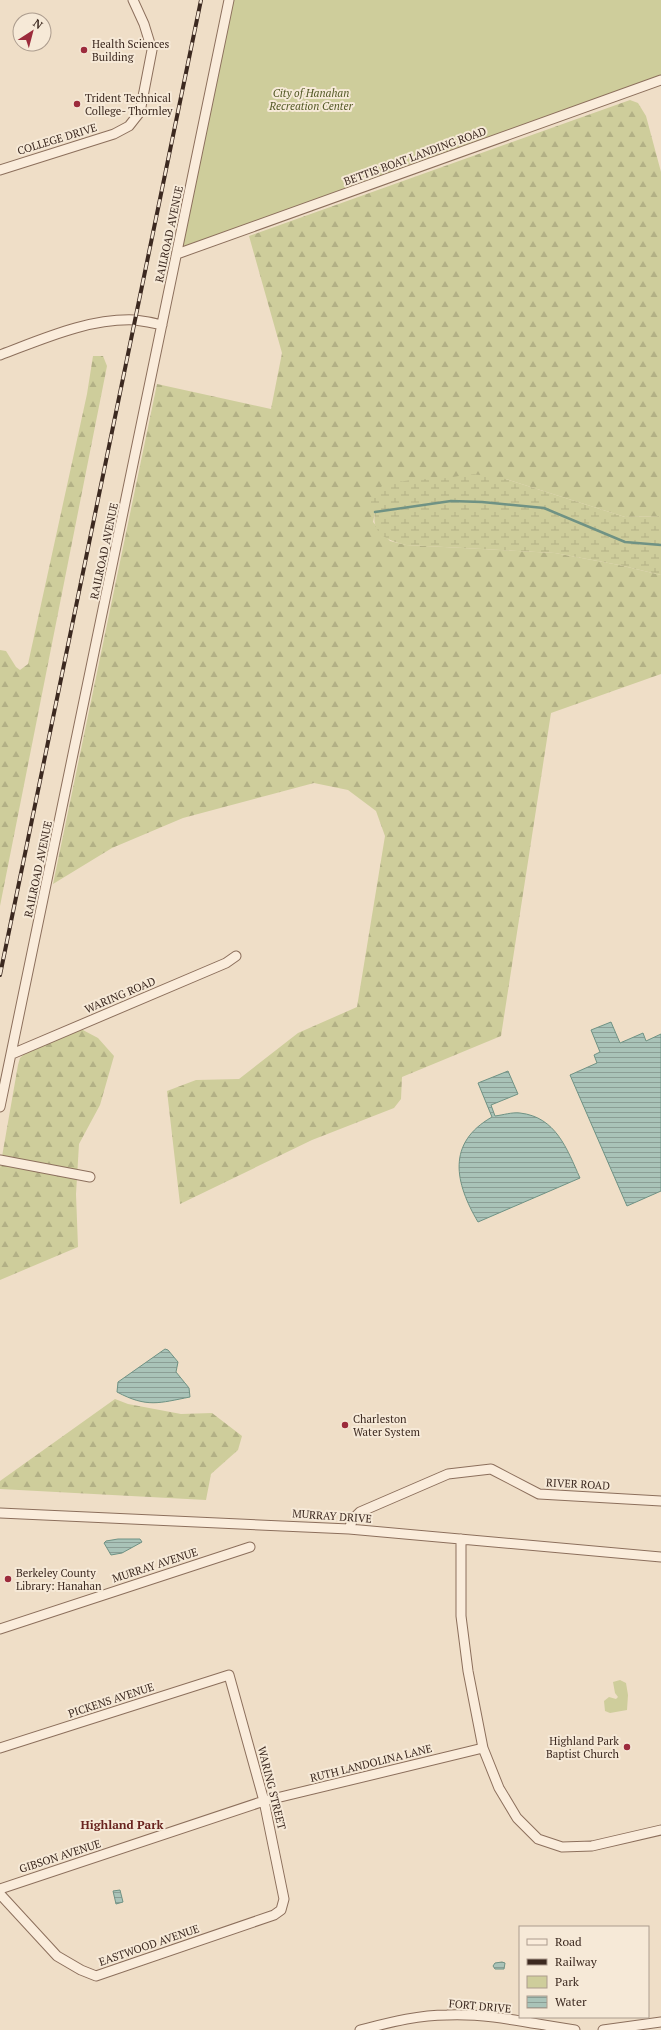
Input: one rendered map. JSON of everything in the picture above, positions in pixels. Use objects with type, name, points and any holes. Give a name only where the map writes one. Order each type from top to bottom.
[{"type":"street","name":"COLLEGE DRIVE","points":[[0,170],[114,134],[129,126],[140,112],[152,50],[144,24],[134,0]]},
{"type":"street","name":"RAILROAD AVENUE","points":[[0,1107],[229,0]]},
{"type":"street","name":"BETTIS BOAT LANDING ROAD","points":[[177,254],[661,80]]},
{"type":"street","points":[[0,355],[69,330],[101,323],[135,320],[162,325]]},
{"type":"street","name":"WARING ROAD","points":[[12,1054],[226,963],[236,956]]},
{"type":"street","points":[[0,1160],[90,1177]]},
{"type":"street","name":"RIVER ROAD","points":[[349,1529],[353,1519],[360,1512],[448,1474],[491,1469],[539,1494],[661,1501]]},
{"type":"street","name":"MURRAY DRIVE","points":[[0,1513],[349,1529],[661,1557]]},
{"type":"street","points":[[462,1539],[461,1616],[468,1671],[483,1748],[500,1788],[517,1818],[538,1839],[562,1847],[592,1846],[661,1830]]},
{"type":"street","name":"MURRAY AVENUE","points":[[0,1629],[250,1546]]},
{"type":"street","name":"PICKENS AVENUE","points":[[0,1748],[229,1675]]},
{"type":"street","name":"WARING STREET","points":[[229,1675],[264,1801],[284,1899],[283,1908]]},
{"type":"street","name":"RUTH LANDOLINA LANE","points":[[264,1801],[483,1748]]},
{"type":"street","name":"GIBSON AVENUE","points":[[0,1889],[264,1801]]},
{"type":"street","name":"EASTWOOD AVENUE","points":[[0,1894],[57,1956],[81,1970],[96,1976],[274,1915],[283,1908]]},
{"type":"street","name":"FORT DRIVE","points":[[360,2030],[409,2019],[447,2014],[474,2016],[574,2030]]},
{"type":"street","points":[[602,2030],[648,2027],[661,2022]]},
{"type":"green space","name":"City of Hanahan Recreation Center","points":[[229,0],[661,0],[661,80],[177,254]]},
{"type":"green space","points":[[630,100],[638,103],[646,116],[661,172],[661,516],[625,517],[506,479],[414,479],[375,512],[373,522],[390,541],[406,545],[555,553],[619,565],[661,575],[661,674],[551,713],[501,1036],[402,1077],[401,1099],[394,1108],[312,1140],[180,1204],[167,1091],[196,1080],[239,1079],[298,1033],[357,1007],[385,836],[376,811],[348,790],[314,783],[183,818],[112,848],[53,884],[157,384],[271,409],[282,353],[249,236]]},
{"type":"green space","points":[[93,356],[103,356],[107,366],[0,906],[0,650],[6,651],[16,667],[20,670],[28,664],[87,394]]},
{"type":"green space","points":[[474,474],[506,479],[625,517],[661,516],[661,575],[619,565],[555,553],[406,545],[393,541],[382,535],[375,526],[375,512],[367,502],[382,486],[414,479],[439,479]]},
{"type":"green space","points":[[81,1029],[98,1038],[114,1056],[100,1105],[79,1144],[76,1194],[78,1247],[0,1280],[0,1168],[20,1058],[25,1053]]},
{"type":"green space","points":[[115,1399],[128,1404],[181,1414],[212,1413],[242,1436],[238,1450],[211,1474],[206,1500],[0,1489],[0,1481]]},
{"type":"green space","points":[[620,1680],[626,1683],[628,1695],[627,1710],[610,1713],[605,1711],[604,1701],[609,1697],[616,1699],[618,1697],[615,1693],[613,1682]]},
{"type":"water","points":[[611,1022],[620,1043],[643,1033],[646,1041],[661,1034],[661,1191],[627,1206],[570,1075],[597,1063],[594,1055],[600,1052],[591,1030]]},
{"type":"water","points":[[508,1071],[518,1094],[491,1105],[495,1116],[520,1113],[543,1121],[559,1136],[580,1178],[478,1222],[464,1193],[460,1178],[459,1165],[461,1151],[467,1139],[477,1127],[492,1117],[478,1083]]},
{"type":"water","points":[[165,1349],[168,1350],[178,1362],[176,1372],[189,1388],[190,1397],[153,1403],[127,1397],[117,1392],[118,1382]]},
{"type":"water","points":[[118,1539],[140,1539],[142,1542],[122,1553],[111,1555],[104,1543],[106,1541]]},
{"type":"water","points":[[120,1890],[123,1902],[116,1904],[113,1891]]},
{"type":"water","points":[[495,1963],[505,1963],[504,1969],[495,1969],[493,1966]]},
{"type":"waterway","points":[[375,512],[451,501],[482,502],[544,508],[625,542],[661,545]]},
{"type":"railway","points":[[0,975],[201,0]]},
{"type":"place","name":"Health Sciences Building","points":[[84,50]]},
{"type":"place","name":"Trident Technical College- Thornley","points":[[77,104]]},
{"type":"place","name":"Charleston Water System","points":[[345,1425]]},
{"type":"place","name":"Berkeley County Library: Hanahan","points":[[8,1579]]},
{"type":"place","name":"Highland Park Baptist Church","points":[[627,1747]]},
{"type":"district","name":"Highland Park","points":[[122,1825]]}]
